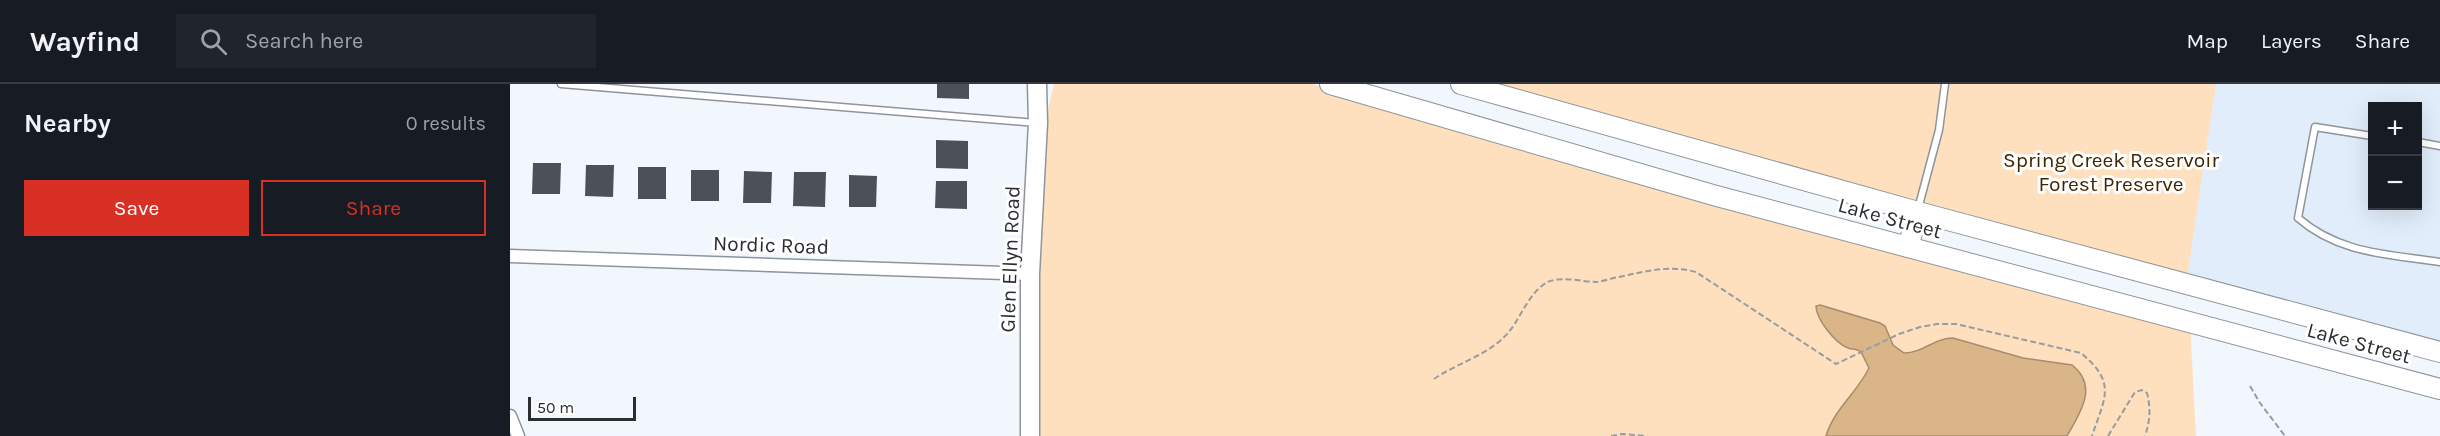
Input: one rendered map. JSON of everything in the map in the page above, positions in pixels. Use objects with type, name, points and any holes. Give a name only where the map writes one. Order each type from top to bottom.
[{"type":"main road","name":"Lake Street","points":[[1330,84],[1534,145],[2440,389]]},
{"type":"main road","name":"Lake Street","points":[[1461,84],[1918,212],[2440,352]]},
{"type":"main road","points":[[1908,247],[1918,212]]},
{"type":"street","name":"Glen Ellyn Road","points":[[1030,436],[1030,274],[1038,123],[1037,84]]},
{"type":"street","points":[[1038,123],[1046,84]]},
{"type":"street","name":"Nordic Road","points":[[510,256],[1030,274]]},
{"type":"street","points":[[510,416],[518,436]]},
{"type":"lane","points":[[561,84],[1038,123]]},
{"type":"lane","points":[[1918,212],[1939,130],[1945,84]]},
{"type":"lane","points":[[2368,135],[2315,127],[2298,218],[2314,231],[2354,249],[2440,262]]},
{"type":"lane","points":[[2422,143],[2440,146]]},
{"type":"path","points":[[1434,379],[1452,367],[1470,360],[1507,334],[1534,294],[1552,280],[1598,282],[1652,269],[1677,267],[1696,272],[1831,363],[1842,363],[1899,334],[1936,324],[1956,324],[2081,353],[2104,378],[2106,393],[2092,436]]},
{"type":"path","points":[[2250,386],[2260,403],[2286,436]]},
{"type":"path","points":[[2108,436],[2135,392],[2142,390],[2147,393],[2150,405],[2150,422],[2145,436]]},
{"type":"path","points":[[1611,436],[1622,434],[1647,436]]},
{"type":"shaded area","points":[[2216,84],[2440,84],[2440,346],[2187,274]]},
{"type":"shaded area","points":[[1820,305],[1880,323],[1885,326],[1893,345],[1904,353],[1917,351],[1940,340],[1953,338],[2023,358],[2072,365],[2080,373],[2086,391],[2081,409],[2067,436],[1826,436],[1834,418],[1869,368],[1861,352],[1843,345],[1827,330],[1817,311],[1816,306]]},
{"type":"green space","points":[[1054,84],[1312,84],[1907,252],[2190,322],[2196,436],[1035,436],[1036,274],[1045,122]]},
{"type":"green space","name":"Spring Creek Reservoir Forest Preserve","points":[[1466,84],[2216,84],[2186,284]]},
{"type":"building","points":[[937,84],[969,84],[969,99],[937,98]]},
{"type":"building","points":[[936,140],[968,141],[968,169],[936,168]]},
{"type":"building","points":[[533,163],[561,163],[560,194],[532,194]]},
{"type":"building","points":[[586,165],[614,165],[613,197],[585,196]]},
{"type":"building","points":[[638,167],[666,167],[666,199],[638,199]]},
{"type":"building","points":[[691,170],[719,170],[719,201],[691,201]]},
{"type":"building","points":[[744,171],[772,172],[771,203],[743,203]]},
{"type":"building","points":[[794,172],[826,172],[825,207],[793,206]]},
{"type":"building","points":[[849,175],[877,176],[876,207],[849,207]]},
{"type":"building","points":[[936,181],[967,181],[967,209],[935,208]]}]
